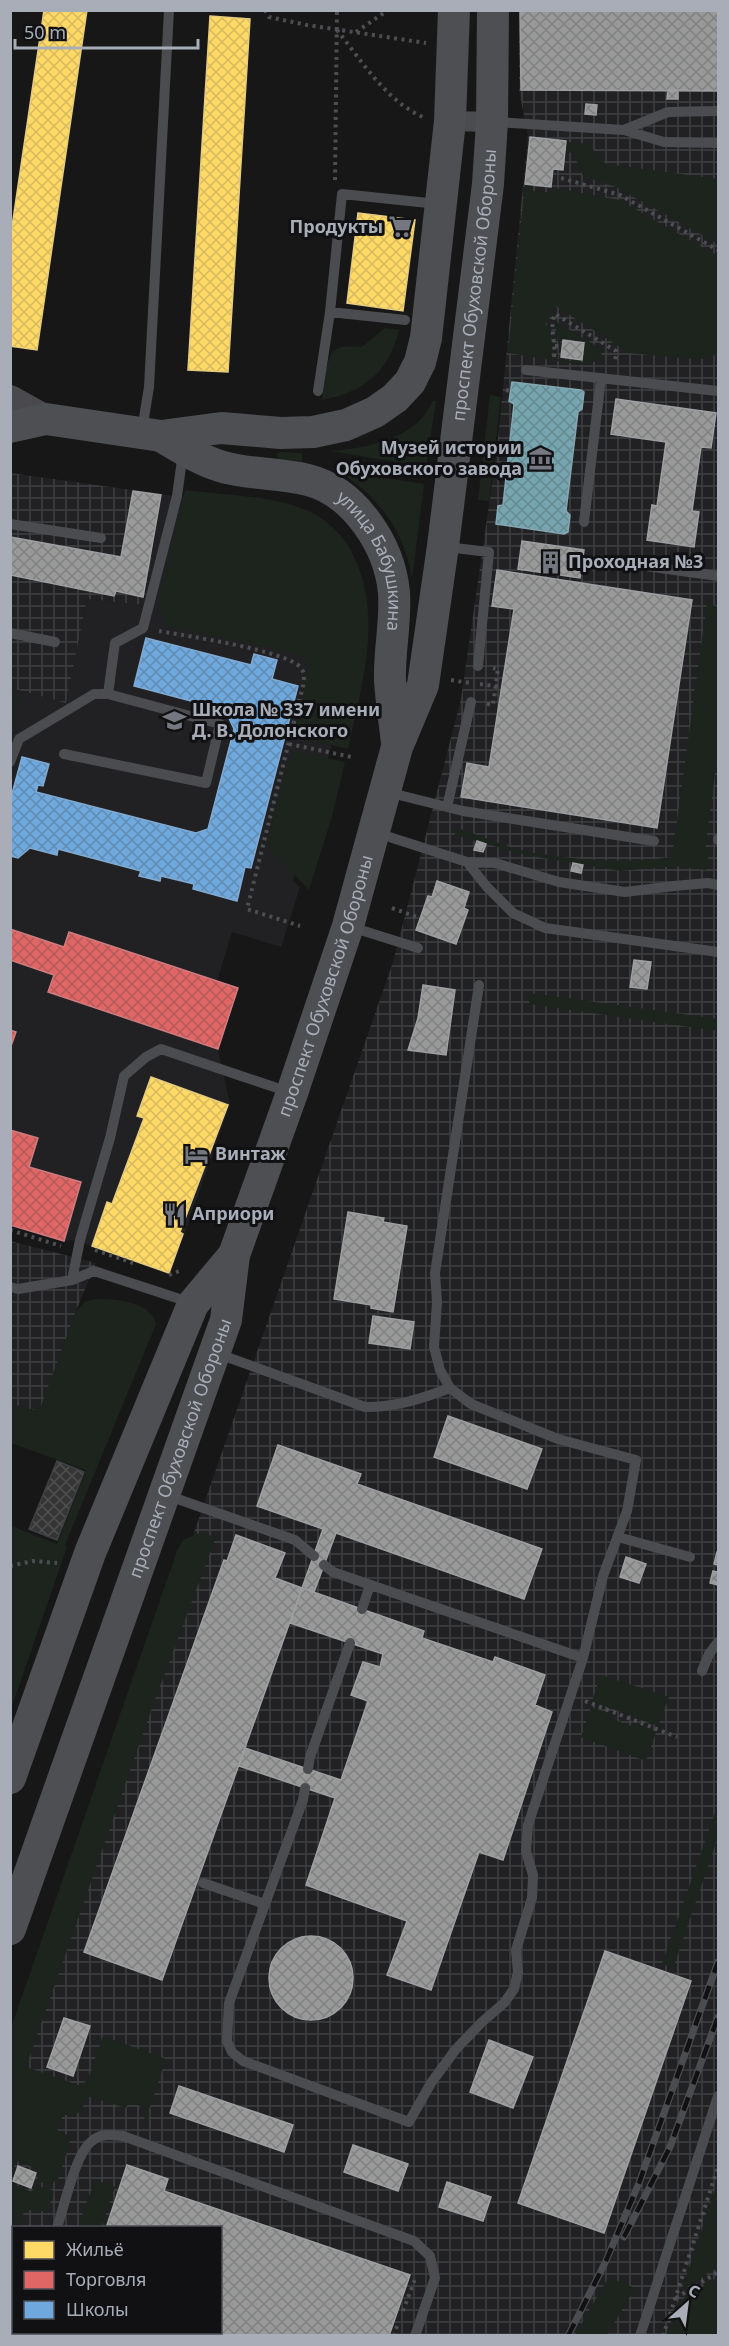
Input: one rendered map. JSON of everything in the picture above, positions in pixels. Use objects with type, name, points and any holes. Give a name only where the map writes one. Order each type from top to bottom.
[{"type":"main road","points":[[441,205],[436,119],[454,10]]},
{"type":"main road","name":"проспект Обуховской Обороны","points":[[10,1929],[226,1320],[234,1255],[348,926],[398,747],[423,685],[443,546],[488,184],[492,122],[493,10]]},
{"type":"main road","name":"улица Бабушкина","points":[[162,440],[220,428],[281,433],[313,432],[346,425],[375,412],[395,398],[410,382],[420,362],[426,338],[441,205]]},
{"type":"main road","name":"улица Бабушкина","points":[[10,399],[46,419],[162,440],[215,464],[308,480],[339,494],[373,532],[389,570],[394,592],[390,679],[398,747]]},
{"type":"main road","name":"улица Бабушкина","points":[[10,427],[46,419]]},
{"type":"main road","points":[[10,1778],[90,1553],[193,1304],[234,1255]]},
{"type":"street","points":[[436,119],[492,122]]},
{"type":"lane","points":[[108,694],[115,643],[143,628],[177,496],[149,387],[169,10]]},
{"type":"lane","points":[[624,130],[668,112],[718,111]]},
{"type":"lane","points":[[492,122],[624,130],[664,142],[718,143]]},
{"type":"lane","points":[[318,391],[330,312],[342,194],[441,205]]},
{"type":"lane","points":[[330,312],[405,320]]},
{"type":"lane","points":[[526,370],[718,391]]},
{"type":"lane","points":[[584,522],[601,378]]},
{"type":"lane","points":[[10,524],[101,538]]},
{"type":"lane","points":[[443,546],[489,552],[478,666]]},
{"type":"lane","points":[[602,560],[718,576]]},
{"type":"lane","points":[[10,633],[55,642]]},
{"type":"lane","points":[[10,762],[19,739],[94,693],[108,694],[220,724],[206,783],[64,754]]},
{"type":"lane","points":[[447,807],[471,702]]},
{"type":"lane","points":[[386,792],[447,807],[654,841]]},
{"type":"lane","points":[[375,833],[467,862],[495,862],[559,882],[625,892],[674,886],[718,885]]},
{"type":"lane","points":[[467,862],[487,887],[513,913],[545,928],[718,952]]},
{"type":"lane","points":[[348,926],[418,948]]},
{"type":"lane","points":[[305,1788],[303,1800],[229,2003],[227,2041],[232,2052],[243,2061],[409,2122],[431,2084],[456,2049],[504,2003],[514,1989],[518,1971],[516,1950],[532,1898],[533,1875],[526,1851],[528,1825],[583,1658],[603,1576],[627,1511],[636,1460],[558,1439],[471,1404],[450,1388],[440,1370],[434,1347],[437,1302],[435,1273],[479,985]]},
{"type":"lane","points":[[72,1280],[80,1240],[110,1138],[124,1076],[146,1057],[161,1049],[292,1093]]},
{"type":"lane","points":[[10,1287],[18,1289],[72,1280],[94,1271],[193,1304]]},
{"type":"lane","points":[[214,1352],[365,1407],[387,1407],[415,1401],[450,1388]]},
{"type":"lane","points":[[163,1494],[295,1540],[314,1556]]},
{"type":"lane","points":[[618,1537],[690,1557]]},
{"type":"lane","points":[[324,1565],[333,1572],[583,1658]]},
{"type":"lane","points":[[362,1609],[370,1585]]},
{"type":"lane","points":[[702,1671],[709,1654],[718,1642]]},
{"type":"lane","points":[[308,1769],[310,1757],[350,1643]]},
{"type":"lane","points":[[203,1883],[265,1904]]},
{"type":"lane","points":[[640,2336],[718,2096]]},
{"type":"lane","points":[[58,2226],[81,2153],[92,2140],[105,2135],[123,2136],[414,2241],[430,2256],[435,2278],[415,2336]]},
{"type":"lane","points":[[632,2336],[647,2315]]},
{"type":"path","points":[[265,10],[269,17],[426,43]]},
{"type":"path","points":[[337,10],[334,178],[342,194]]},
{"type":"path","points":[[356,32],[387,10]]},
{"type":"path","points":[[337,30],[405,109],[436,119]]},
{"type":"path","points":[[561,178],[620,195],[718,250]]},
{"type":"path","points":[[551,373],[555,346],[552,320],[555,314],[616,351],[614,380]]},
{"type":"path","points":[[555,346],[562,346]]},
{"type":"path","points":[[335,461],[426,475]]},
{"type":"path","points":[[143,628],[254,649],[288,659],[302,668],[303,686],[247,909],[300,926]]},
{"type":"path","points":[[471,702],[493,705],[498,669],[478,666]]},
{"type":"path","points":[[289,744],[352,757]]},
{"type":"path","points":[[392,908],[420,918]]},
{"type":"path","points":[[10,1560],[19,1564]]},
{"type":"path","points":[[10,1566],[33,1561],[56,1563],[64,1568]]},
{"type":"path","points":[[570,1695],[677,1737]]},
{"type":"path","points":[[663,2336],[718,2167]]},
{"type":"path","points":[[675,2299],[718,2272]]},
{"type":"path","points":[[655,2291],[675,2299]]},
{"type":"shaded area","points":[[519,11],[718,11],[718,2335],[11,2336],[11,2057],[393,962],[461,699],[497,449],[528,136],[519,90]]},
{"type":"shaded area","points":[[568,142],[588,144],[606,164],[718,179],[718,244],[616,187],[583,176],[573,153],[566,152]]},
{"type":"shaded area","points":[[525,184],[533,185],[533,191],[553,193],[555,188],[619,200],[718,256],[718,354],[704,359],[693,359],[629,353],[556,306],[545,325],[551,327],[553,343],[551,360],[508,353]]},
{"type":"shaded area","points":[[555,321],[603,350],[599,360],[585,365],[556,361],[558,349],[558,359],[583,363],[586,342],[561,338],[560,344],[558,343]]},
{"type":"shaded area","points":[[385,328],[399,330],[389,358],[381,368],[372,378],[350,392],[322,400],[326,369],[336,349],[362,347]]},
{"type":"shaded area","points":[[490,395],[501,397],[489,501],[478,500]]},
{"type":"shaded area","points":[[433,401],[436,401],[426,467],[330,451],[367,446],[392,438],[423,417]]},
{"type":"shaded area","points":[[279,452],[302,453],[302,462],[279,459],[276,455]]},
{"type":"shaded area","points":[[337,471],[424,484],[412,579],[403,546],[387,516],[365,491]]},
{"type":"shaded area","points":[[10,473],[161,494],[144,605],[87,599],[66,703],[11,688]]},
{"type":"shaded area","points":[[185,490],[257,498],[298,507],[328,523],[350,549],[361,573],[368,623],[364,673],[348,749],[296,737],[309,660],[286,651],[167,626],[164,622],[160,596]]},
{"type":"shaded area","name":"Школа № 337 имени Д. В. Долонского","points":[[161,494],[235,504],[347,592],[334,737],[293,881],[300,887],[281,947],[232,932],[217,981],[238,988],[218,1049],[230,1104],[170,1275],[75,1240],[64,1241],[11,1225],[10,688],[66,703],[87,599],[144,605]]},
{"type":"shaded area","points":[[707,603],[718,607],[718,751],[705,850],[709,852],[706,870],[675,866],[620,871],[526,855],[455,835],[457,828],[519,850],[564,857],[618,861],[672,857]]},
{"type":"shaded area","points":[[10,694],[20,697],[11,734]]},
{"type":"shaded area","points":[[293,751],[345,762],[332,816],[309,890],[273,852],[267,842],[281,785]]},
{"type":"shaded area","points":[[530,993],[718,1019],[718,1031],[529,1004]]},
{"type":"shaded area","points":[[10,1241],[96,1263],[42,1406],[34,1410],[11,1404]]},
{"type":"shaded area","points":[[96,1299],[122,1301],[140,1306],[153,1316],[156,1324],[65,1545],[67,1547],[11,1709],[11,1526],[57,1544],[86,1470],[11,1443],[11,1404],[34,1410],[41,1406],[76,1311],[86,1301]]},
{"type":"shaded area","points":[[200,1533],[216,1537],[155,1699],[26,2067],[81,2086],[88,2079],[103,2036],[166,2059],[147,2116],[149,2118],[146,2126],[144,2116],[146,2109],[129,2101],[126,2108],[87,2096],[80,2112],[63,2115],[57,2130],[67,2135],[70,2143],[57,2182],[54,2181],[52,2186],[37,2181],[40,2170],[17,2161],[11,2173],[11,2028],[177,1551],[183,1540]]},
{"type":"shaded area","points":[[601,1675],[669,1697],[658,1726],[592,1701]]},
{"type":"shaded area","points":[[591,1707],[611,1714],[610,1718],[631,1726],[633,1722],[656,1732],[646,1761],[581,1737]]},
{"type":"shaded area","points":[[718,1804],[718,1837],[673,1968],[662,1964]]},
{"type":"shaded area","points":[[95,2180],[115,2187],[101,2226],[78,2226]]},
{"type":"shaded area","points":[[718,2180],[718,2267],[682,2290]]},
{"type":"shaded area","points":[[11,2183],[32,2192],[35,2185],[54,2191],[46,2210],[38,2212],[25,2209],[19,2226],[12,2226],[12,2248],[10,2247]]},
{"type":"shaded area","points":[[609,2277],[635,2288],[607,2335],[575,2335]]},
{"type":"shaded area","points":[[718,2277],[718,2335],[667,2335],[678,2302]]},
{"type":"building: Жильё","points":[[44,10],[87,10],[37,350],[10,346],[10,240]]},
{"type":"building: Жильё","points":[[210,16],[250,19],[228,372],[188,370]]},
{"type":"building: Жильё","points":[[358,213],[415,220],[403,311],[347,303]]},
{"type":"building: Жильё","points":[[151,1077],[228,1105],[180,1232],[183,1234],[169,1273],[92,1246],[107,1202],[112,1204],[144,1118],[137,1116]]},
{"type":"building: Торговля","points":[[10,929],[64,947],[69,932],[238,988],[218,1049],[48,992],[54,975],[10,960]]},
{"type":"building: Торговля","points":[[10,1030],[16,1032],[10,1049]]},
{"type":"building: Торговля","points":[[10,1130],[38,1138],[29,1167],[81,1182],[64,1241],[10,1225]]},
{"type":"building: Школы","points":[[146,638],[251,665],[254,654],[277,660],[272,679],[298,686],[251,868],[245,867],[237,901],[193,889],[194,884],[161,876],[160,881],[139,876],[141,871],[58,849],[57,855],[30,848],[18,858],[10,856],[10,801],[22,757],[49,764],[43,786],[38,785],[36,792],[196,833],[208,829],[234,729],[225,710],[134,686]]},
{"type":"building: Учреждения","name":"Музей истории Обуховского завода","points":[[512,382],[584,392],[582,409],[578,412],[566,511],[570,515],[568,532],[564,534],[496,524],[498,506],[503,505],[514,404],[509,401]]},
{"type":"building: Промзона","points":[[520,10],[718,10],[718,91],[521,90]]},
{"type":"building: Промзона","points":[[668,90],[678,90],[678,99],[667,99]]},
{"type":"building: Промзона","points":[[586,104],[597,105],[596,115],[585,114]]},
{"type":"building: Промзона","points":[[530,137],[566,141],[563,170],[553,169],[551,187],[525,184]]},
{"type":"building: Промзона","points":[[563,340],[584,343],[582,360],[561,357]]},
{"type":"building: Промзона","points":[[616,399],[716,413],[711,448],[701,447],[692,511],[699,512],[694,547],[647,540],[652,505],[657,506],[666,442],[611,434]]},
{"type":"building: Промзона","points":[[133,491],[161,495],[143,597],[116,591],[114,596],[10,575],[10,537],[121,557]]},
{"type":"building: Промзона","name":"Проходная №3","points":[[522,541],[584,550],[580,578],[518,569]]},
{"type":"building: Промзона","points":[[497,570],[692,600],[657,828],[461,797],[467,763],[489,767],[514,609],[492,606]]},
{"type":"building: Промзона","points":[[477,841],[486,844],[483,852],[474,850]]},
{"type":"building: Промзона","points":[[573,863],[583,865],[581,873],[571,871]]},
{"type":"building: Промзона","points":[[437,881],[469,892],[464,908],[468,910],[456,944],[416,930],[428,896],[432,897]]},
{"type":"building: Промзона","points":[[634,960],[651,962],[647,989],[630,987]]},
{"type":"building: Промзона","points":[[423,985],[455,990],[446,1055],[408,1050],[418,1018]]},
{"type":"building: Промзона","points":[[348,1212],[384,1218],[383,1222],[407,1226],[393,1312],[371,1308],[371,1305],[334,1299]]},
{"type":"building: Промзона","points":[[373,1316],[414,1322],[410,1349],[369,1343]]},
{"type":"building: Промзона","points":[[448,1416],[542,1449],[527,1489],[434,1457]]},
{"type":"building: Промзона","points":[[278,1445],[361,1474],[357,1484],[542,1549],[524,1599],[336,1533],[314,1592],[302,1588],[323,1529],[257,1506]]},
{"type":"building: Промзона","points":[[236,1535],[285,1553],[275,1578],[302,1588],[162,1980],[84,1952],[224,1560],[227,1561]]},
{"type":"building: Промзона","points":[[718,1552],[718,1565],[714,1564]]},
{"type":"building: Промзона","points":[[626,1557],[646,1564],[639,1583],[620,1577]]},
{"type":"building: Промзона","points":[[713,1571],[718,1572],[718,1585],[710,1583]]},
{"type":"building: Промзона","points":[[302,1588],[424,1631],[422,1638],[493,1662],[495,1657],[545,1675],[535,1705],[552,1712],[503,1860],[479,1852],[431,1990],[387,1975],[407,1921],[306,1885],[335,1798],[239,1766],[245,1748],[341,1780],[368,1701],[351,1695],[363,1662],[380,1667],[383,1654],[290,1623]]},
{"type":"building: Промзона","points":[[311,1936],[327,1939],[341,1948],[350,1962],[353,1978],[350,1994],[341,2008],[327,2017],[311,2020],[295,2017],[281,2008],[272,1994],[269,1978],[272,1962],[281,1948],[295,1939]]},
{"type":"building: Промзона","points":[[605,1951],[691,1981],[604,2233],[518,2203]]},
{"type":"building: Промзона","points":[[64,2018],[90,2026],[73,2076],[47,2067]]},
{"type":"building: Промзона","points":[[489,2040],[533,2057],[513,2108],[470,2092]]},
{"type":"building: Промзона","points":[[179,2086],[293,2125],[284,2152],[170,2113]]},
{"type":"building: Промзона","points":[[353,2145],[408,2164],[398,2191],[344,2172]]},
{"type":"building: Промзона","points":[[127,2165],[168,2179],[164,2191],[410,2275],[389,2336],[69,2336],[70,2334],[222,2334],[222,2226],[107,2226]]},
{"type":"building: Промзона","points":[[18,2166],[36,2173],[31,2188],[13,2181]]},
{"type":"building: Промзона","points":[[447,2182],[491,2197],[483,2221],[439,2207]]},
{"type":"building: Прочее","points":[[57,1461],[84,1472],[57,1540],[29,1529]]},
{"type":"railway","points":[[568,2336],[605,2263],[639,2183],[718,1962]]},
{"type":"railway","points":[[624,2237],[670,2147],[718,2017]]},
{"type":"place","name":"Продукты","points":[[401,227]]},
{"type":"place","name":"Музей истории Обуховского завода","points":[[540,458]]},
{"type":"place","name":"Проходная №3","points":[[550,562]]},
{"type":"place","name":"Школа № 337 имени Д. В. Долонского","points":[[174,720]]},
{"type":"place","name":"Винтаж","points":[[197,1154]]},
{"type":"place","name":"Априори","points":[[174,1214]]}]
